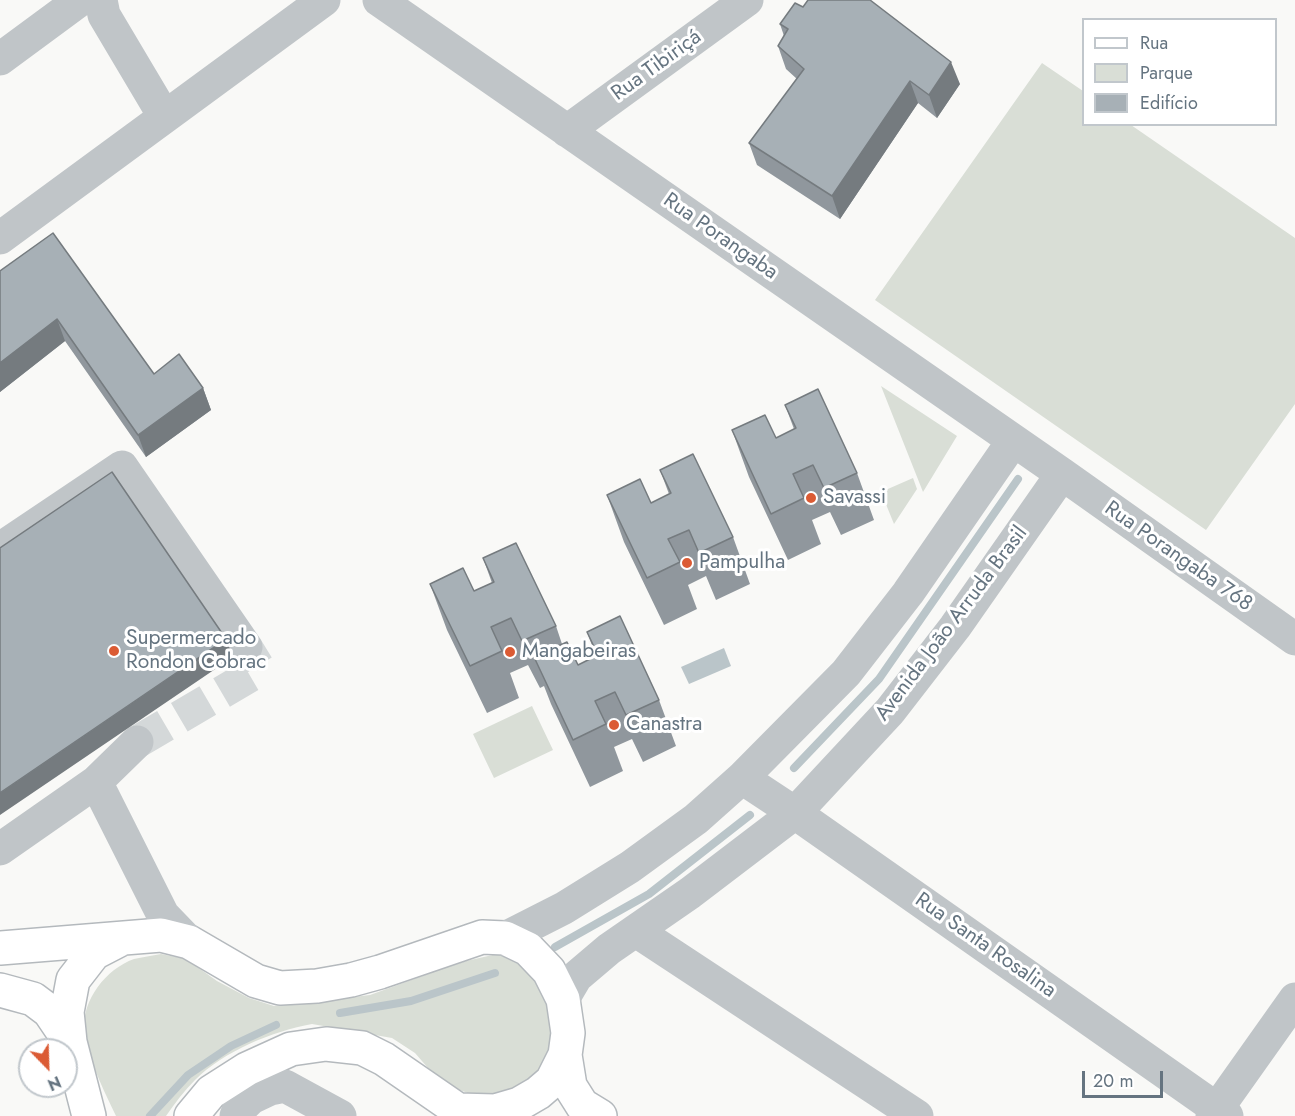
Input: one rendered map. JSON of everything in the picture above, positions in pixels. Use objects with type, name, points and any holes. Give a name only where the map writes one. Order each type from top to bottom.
[{"type":"main road","points":[[0,948],[161,935],[189,942],[256,981],[280,988],[317,986],[351,980],[482,937],[505,938],[528,949],[549,971],[563,999],[568,1033],[565,1055],[570,1086],[582,1105],[600,1116]]},
{"type":"main road","points":[[70,1038],[67,1012],[73,980],[94,954],[123,938]]},
{"type":"main road","points":[[0,990],[33,999],[49,1011],[67,1038]]},
{"type":"main road","points":[[191,1116],[211,1092],[247,1069],[291,1049],[326,1044],[362,1048],[464,1113],[495,1111],[519,1104],[538,1094],[552,1081],[565,1055]]},
{"type":"main road","points":[[78,1073],[89,1116]]},
{"type":"street","points":[[0,59],[80,0]]},
{"type":"street","points":[[101,0],[104,15],[164,116]]},
{"type":"street","points":[[0,238],[324,0]]},
{"type":"street","name":"Rua Porangaba","points":[[379,0],[1062,474]]},
{"type":"street","name":"Rua Tibiriçá","points":[[567,131],[747,0]]},
{"type":"street","points":[[505,938],[564,908],[630,867],[696,819],[742,778],[846,673],[908,593],[1014,441]]},
{"type":"street","points":[[0,549],[122,467],[246,647]]},
{"type":"street","name":"Rua Porangaba 768","points":[[1062,474],[1295,639]]},
{"type":"street","name":"Avenida João Arruda Brasil","points":[[563,999],[576,976],[609,949],[690,893],[795,813],[890,711],[956,627],[1062,474]]},
{"type":"street","points":[[0,849],[96,782],[137,742]]},
{"type":"street","name":"Rua Santa Rosalina","points":[[742,778],[795,813],[1219,1114]]},
{"type":"street","points":[[96,782],[163,915],[189,942]]},
{"type":"street","points":[[636,931],[917,1116]]},
{"type":"street","points":[[1219,1114],[1295,999]]},
{"type":"street","points":[[237,1114],[252,1098],[270,1089],[285,1086],[340,1116]]},
{"type":"green space","points":[[1042,63],[1082,90],[1082,126],[1132,126],[1295,238],[1295,404],[1206,530],[875,300]]},
{"type":"green space","points":[[881,386],[957,436],[923,492]]},
{"type":"green space","points":[[913,478],[917,489],[894,524],[881,492]]},
{"type":"green space","points":[[532,706],[553,750],[494,778],[473,734]]},
{"type":"green space","points":[[161,954],[186,959],[217,981],[249,998],[274,1006],[370,995],[466,961],[497,954],[522,964],[538,982],[546,999],[557,1036],[543,1071],[512,1092],[478,1097],[452,1087],[428,1068],[415,1053],[392,1038],[312,1024],[265,1037],[234,1051],[191,1084],[166,1116],[116,1116],[96,1072],[85,1037],[84,1019],[87,1008],[98,987],[114,970],[134,959]]},
{"type":"shaded area","points":[[724,648],[731,666],[689,684],[681,667]]},
{"type":"building","points":[[808,0],[870,0],[951,62],[929,95],[910,81],[832,196],[749,143],[804,69],[778,46],[788,29],[780,24],[795,3],[803,7]]},
{"type":"building","points":[[53,233],[154,374],[179,354],[203,388],[138,435],[57,319],[0,363],[0,271]]},
{"type":"building","points":[[818,389],[857,473],[824,488],[813,465],[793,474],[804,498],[771,514],[732,430],[765,415],[776,438],[796,428],[785,405]]},
{"type":"building","points":[[693,454],[733,537],[699,553],[689,530],[668,539],[680,562],[647,578],[607,495],[640,479],[651,503],[671,493],[660,470]]},
{"type":"building","name":"Supermercado Rondon Cobrac","points":[[112,472],[226,639],[0,793],[0,548]]},
{"type":"building","points":[[516,543],[556,626],[522,641],[511,618],[491,627],[502,651],[470,666],[430,584],[463,568],[474,591],[494,582],[483,558]]},
{"type":"building","points":[[620,616],[659,700],[626,715],[615,692],[595,701],[606,724],[573,740],[534,657],[567,642],[578,665],[598,655],[587,632]]},
{"type":"waterway","points":[[794,768],[879,679],[1018,479]]},
{"type":"waterway","points":[[555,947],[649,894],[750,815]]},
{"type":"waterway","points":[[340,1013],[411,1001],[495,973]]},
{"type":"waterway","points":[[150,1116],[188,1075],[231,1046],[276,1025]]},
{"type":"tunnel","points":[[137,742],[260,670],[246,647]]},
{"type":"place","name":"Savassi","points":[[811,498]]},
{"type":"place","name":"Pampulha","points":[[687,563]]},
{"type":"place","name":"Supermercado Rondon Cobrac","points":[[114,651]]},
{"type":"place","name":"Mangabeiras","points":[[510,652]]},
{"type":"place","name":"Canastra","points":[[614,725]]}]
